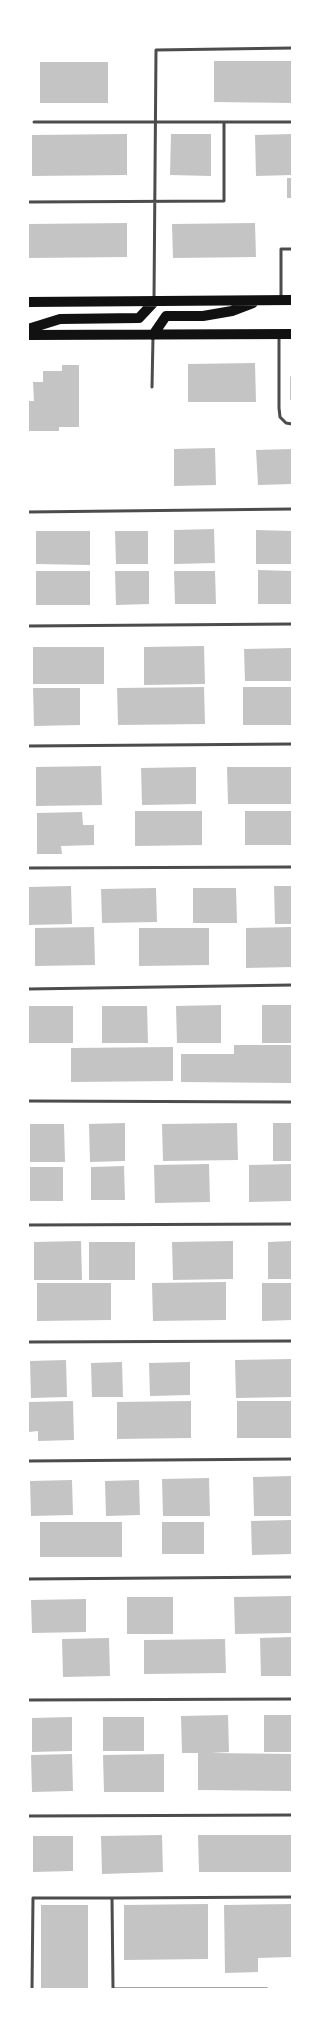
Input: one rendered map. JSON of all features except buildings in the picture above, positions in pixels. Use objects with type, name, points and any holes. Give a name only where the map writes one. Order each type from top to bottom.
[{"type":"main road","points":[[28,302],[292,300]]},
{"type":"main road","points":[[153,335],[166,316],[203,316],[232,311],[260,301]]},
{"type":"main road","points":[[28,329],[60,319],[139,318],[154,302]]},
{"type":"main road","points":[[28,335],[292,334]]},
{"type":"lane","points":[[154,302],[156,202],[156,50],[292,48]]},
{"type":"lane","points":[[34,122],[292,122]]},
{"type":"lane","points":[[28,202],[224,201],[224,122]]},
{"type":"lane","points":[[281,300],[281,249],[292,249]]},
{"type":"lane","points":[[279,334],[280,417],[286,423],[292,424]]},
{"type":"lane","points":[[152,387],[153,335]]},
{"type":"lane","points":[[28,512],[292,509]]},
{"type":"lane","points":[[28,626],[292,624]]},
{"type":"lane","points":[[28,746],[292,744]]},
{"type":"lane","points":[[28,868],[292,867]]},
{"type":"lane","points":[[28,989],[292,984]]},
{"type":"lane","points":[[28,1101],[292,1102]]},
{"type":"lane","points":[[28,1224],[292,1224]]},
{"type":"lane","points":[[28,1342],[292,1341]]},
{"type":"lane","points":[[28,1461],[292,1459]]},
{"type":"lane","points":[[28,1579],[292,1577]]},
{"type":"lane","points":[[28,1700],[292,1699]]},
{"type":"lane","points":[[28,1816],[292,1815]]},
{"type":"lane","points":[[32,1989],[33,1898],[292,1897]]},
{"type":"lane","points":[[112,1898],[113,1989],[267,1989]]}]
